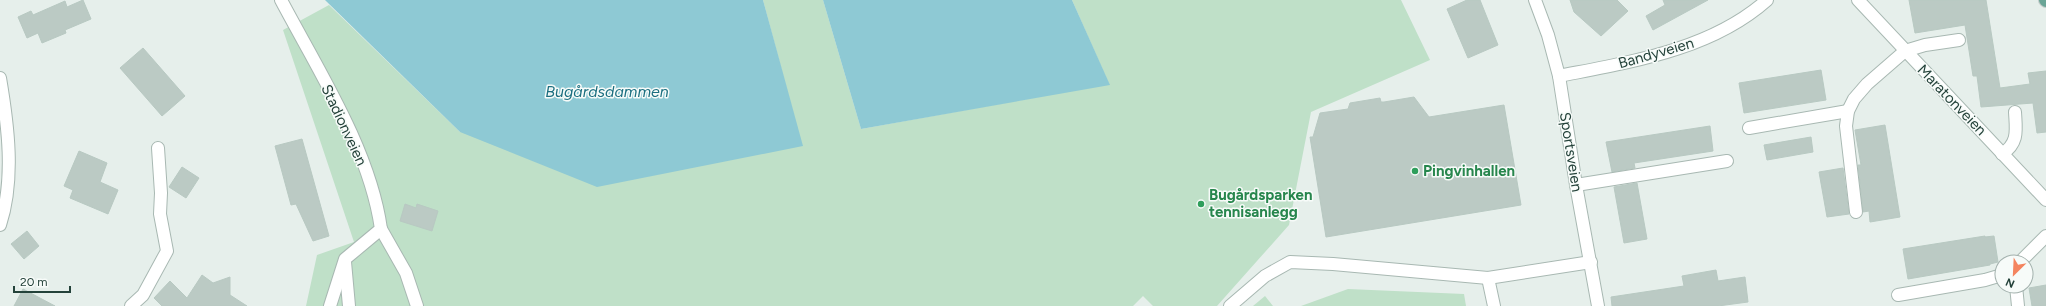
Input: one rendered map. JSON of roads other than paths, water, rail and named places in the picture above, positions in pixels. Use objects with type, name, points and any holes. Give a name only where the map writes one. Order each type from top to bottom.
[{"type":"street","name":"Stadionveien","points":[[281,0],[356,143],[378,205],[382,229],[406,273],[417,306]]},
{"type":"street","name":"Sportsveien","points":[[1535,0],[1548,35],[1559,76],[1576,185],[1598,306]]},
{"type":"street","name":"Bandyveien","points":[[1559,76],[1616,65],[1691,46],[1753,12],[1767,0]]},
{"type":"street","name":"Maratonveien","points":[[1858,0],[2002,154],[2044,194]]},
{"type":"street","points":[[1856,212],[1846,126],[1848,111],[1854,99],[1867,84],[1905,51],[1925,45],[1959,40]]},
{"type":"street","points":[[0,78],[9,148],[5,209],[0,225]]},
{"type":"street","points":[[1749,128],[1848,111]]},
{"type":"street","points":[[2002,154],[2013,144],[2017,137],[2015,112]]},
{"type":"street","points":[[131,306],[143,295],[167,251],[160,214],[161,193],[158,148]]},
{"type":"street","points":[[1576,185],[1727,161]]},
{"type":"street","points":[[330,306],[344,259],[382,229]]},
{"type":"street","points":[[2028,254],[2046,236]]},
{"type":"street","points":[[344,259],[349,306]]},
{"type":"street","points":[[1230,306],[1265,276],[1290,262],[1333,264],[1488,278],[1590,262]]},
{"type":"street","points":[[1898,296],[1994,277]]},
{"type":"street","points":[[1488,278],[1494,306]]},
{"type":"street","points":[[2017,294],[2018,306]]},
{"type":"water","name":"Bugårdsdammen","points":[[325,0],[763,0],[803,146],[597,187],[460,132]]},
{"type":"water","points":[[823,0],[1072,0],[1110,85],[861,129]]},
{"type":"place","name":"Pingvinhallen","points":[[1415,171]]},
{"type":"place","name":"Bugårdsparken tennisanlegg","points":[[1201,204]]}]
